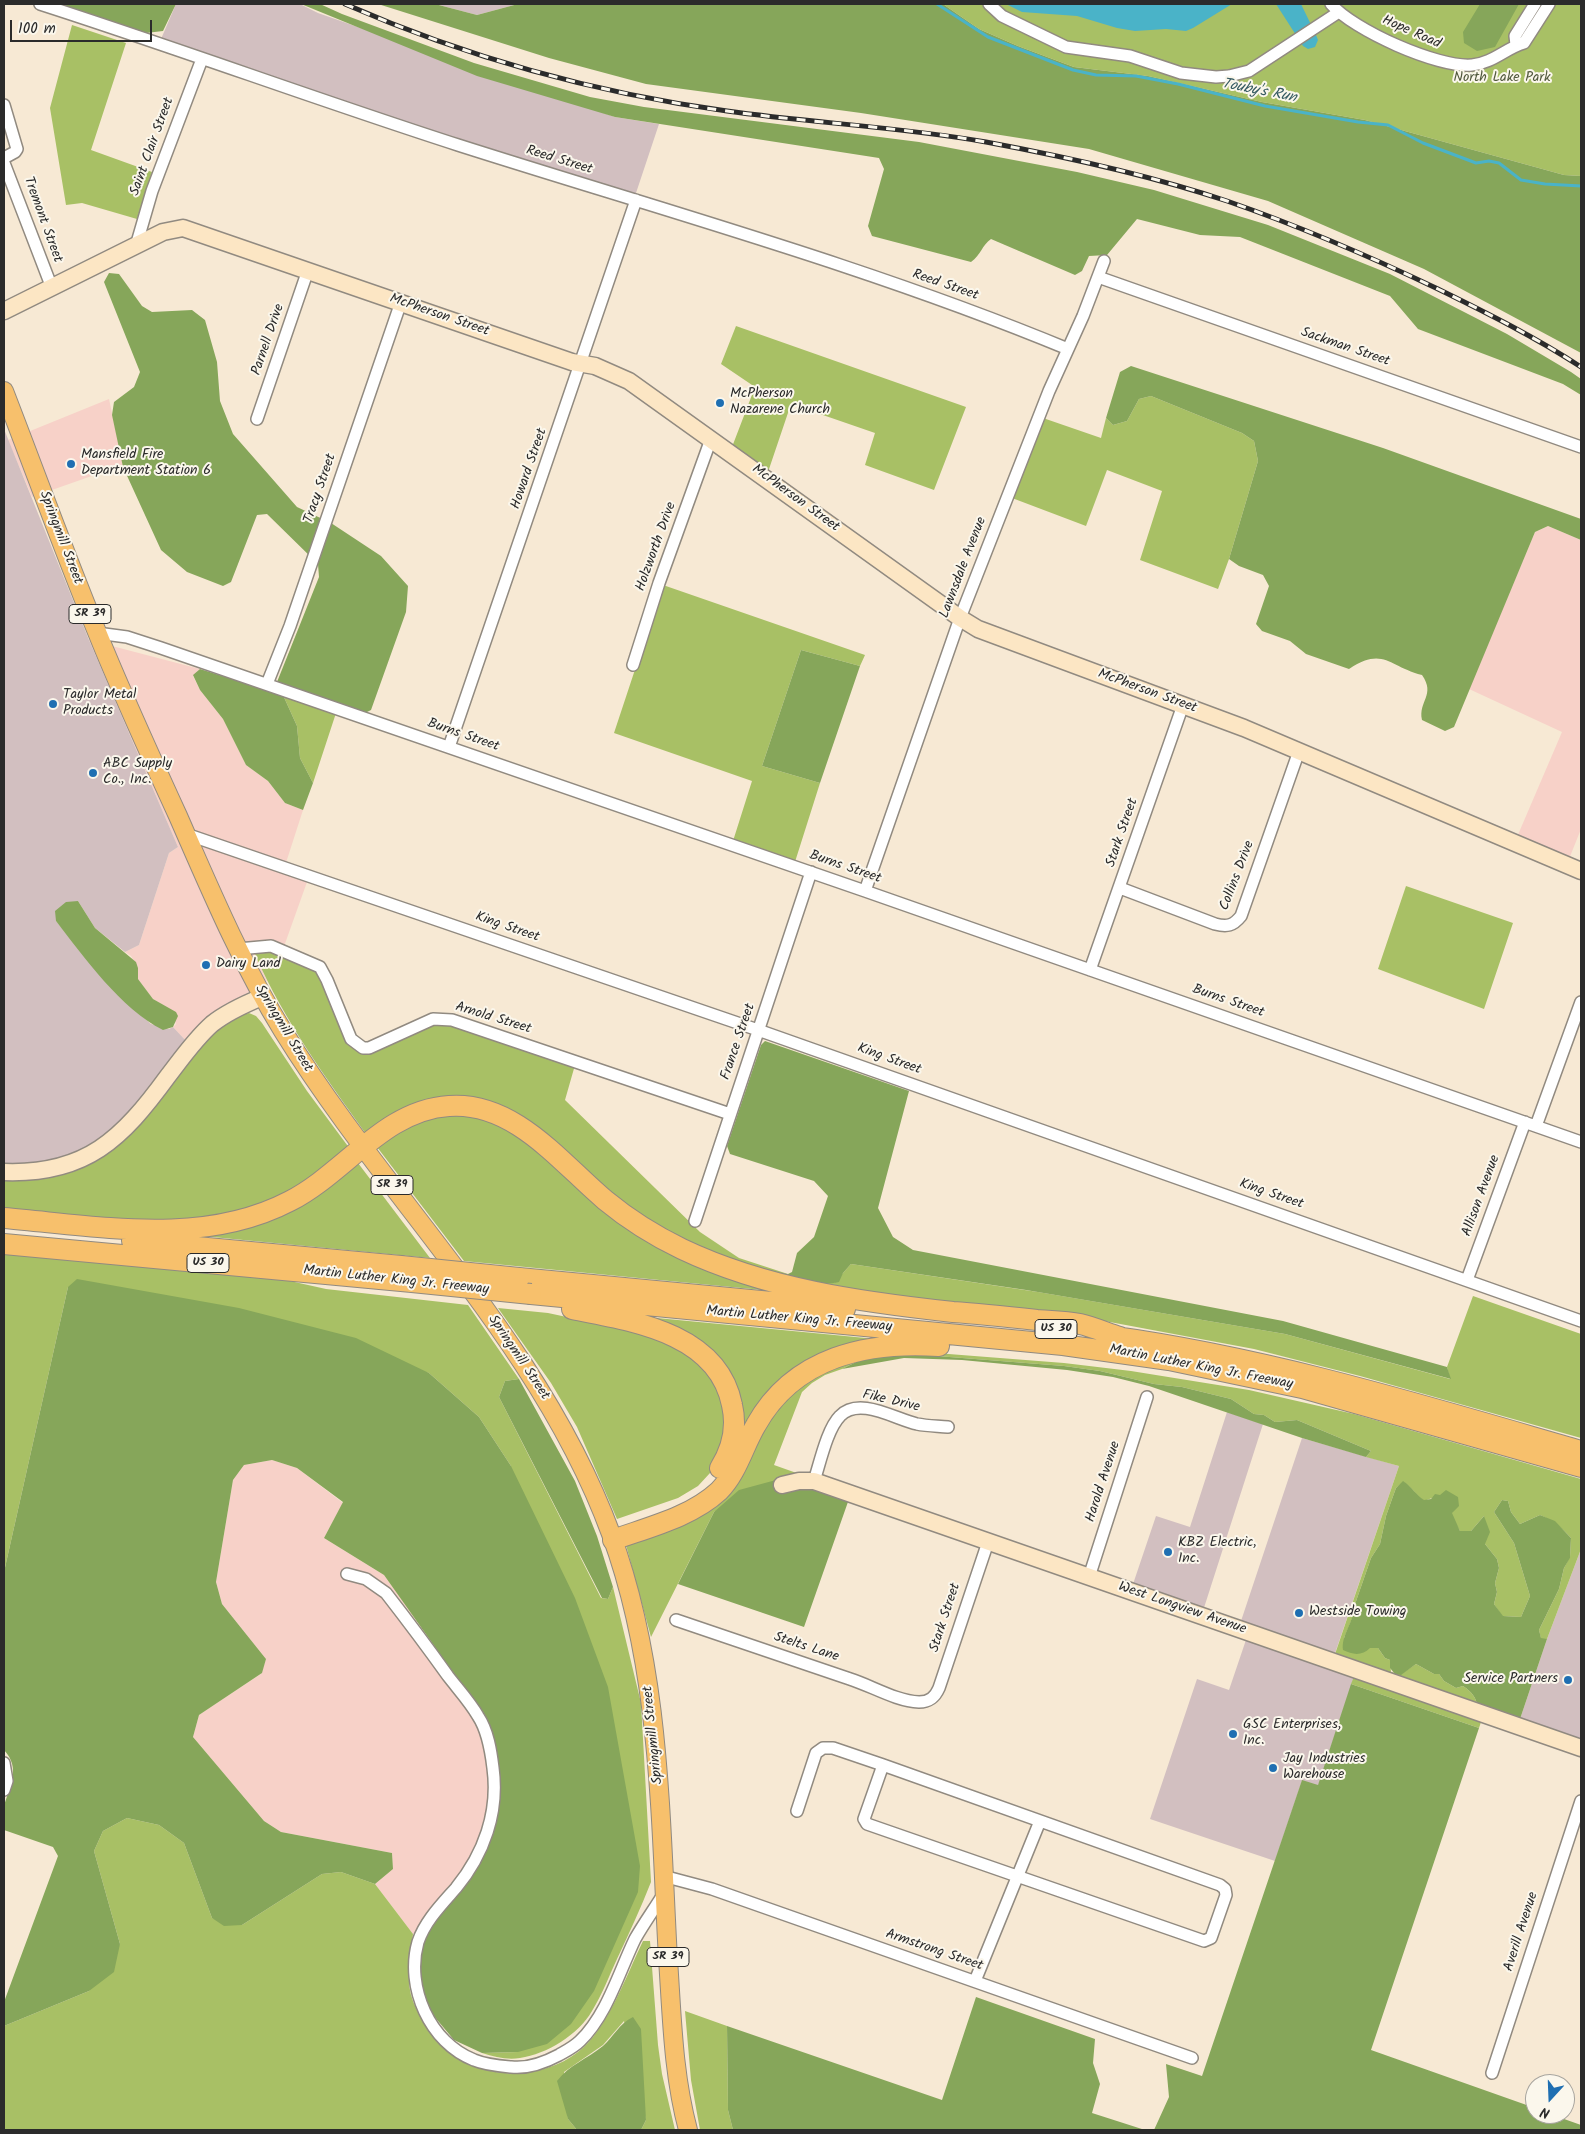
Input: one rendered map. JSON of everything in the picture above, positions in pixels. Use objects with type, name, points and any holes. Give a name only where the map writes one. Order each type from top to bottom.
[{"type":"highway","points":[[4,1218],[150,1229],[194,1229],[222,1225],[258,1215],[294,1199],[329,1176],[364,1147],[402,1120],[430,1109],[449,1106],[470,1106],[491,1110],[519,1125],[608,1202],[680,1248],[721,1265],[785,1285],[860,1301],[1080,1324],[1120,1338]]},
{"type":"highway","name":"Martin Luther King Jr. Freeway","points":[[4,1229],[410,1280],[533,1298],[1090,1348],[1216,1368],[1302,1388],[1581,1467]]},
{"type":"highway","name":"Martin Luther King Jr. Freeway","points":[[4,1244],[410,1280],[519,1278],[1038,1327],[1220,1354],[1300,1372],[1581,1451]]},
{"type":"highway","points":[[533,1298],[631,1322],[671,1336],[701,1352],[713,1363],[726,1383],[730,1395],[734,1416],[731,1444],[724,1462],[709,1483],[689,1498],[611,1534]]},
{"type":"highway","points":[[611,1534],[684,1514],[709,1499],[730,1478],[756,1424],[781,1392],[822,1363],[855,1351],[900,1345],[969,1348],[1101,1360],[1174,1369],[1261,1386],[1302,1388]]},
{"type":"main road","name":"Springmill Street","points":[[4,391],[97,633],[186,834],[262,996],[312,1077],[532,1376],[572,1446],[611,1534],[634,1614],[652,1702],[659,1783],[674,2056],[688,2130]]},
{"type":"street","name":"Reed Street","points":[[40,4],[457,144],[895,284],[1068,348]]},
{"type":"street","points":[[989,4],[1002,16],[1066,47],[1130,56],[1164,68],[1189,74],[1216,77],[1241,74],[1261,64],[1322,22],[1335,8]]},
{"type":"street","points":[[1516,45],[1515,36],[1535,4]]},
{"type":"street","name":"Hope Road","points":[[1335,8],[1394,44],[1439,62],[1456,65],[1474,65],[1498,57],[1516,45],[1524,43],[1549,4]]},
{"type":"street","name":"Saint Clair Street","points":[[136,246],[152,191],[202,59]]},
{"type":"street","points":[[4,105],[17,149],[4,158]]},
{"type":"street","name":"Tremont Street","points":[[4,163],[52,288]]},
{"type":"street","name":"Howard Street","points":[[449,747],[636,200]]},
{"type":"street","name":"McPherson Street","points":[[4,311],[163,232],[183,228],[581,364],[595,366],[621,376],[978,629],[1183,705],[1299,751],[1581,871]]},
{"type":"street","name":"Lawnsdale Avenue","points":[[865,891],[960,618],[1104,261]]},
{"type":"street","name":"Parnell Drive","points":[[258,419],[308,270]]},
{"type":"street","name":"Sackman Street","points":[[1098,277],[1581,447]]},
{"type":"street","name":"Tracy Street","points":[[266,684],[290,626],[401,302]]},
{"type":"street","name":"Holzworth Drive","points":[[633,665],[662,574],[711,439]]},
{"type":"street","name":"Burns Street","points":[[97,633],[134,639],[266,684],[811,872],[1581,1142]]},
{"type":"street","name":"Stark Street","points":[[1090,970],[1183,705]]},
{"type":"street","name":"Collins Drive","points":[[1120,888],[1214,924],[1223,926],[1233,924],[1241,916],[1299,751]]},
{"type":"street","name":"King Street","points":[[186,834],[758,1030],[1581,1320]]},
{"type":"street","name":"France Street","points":[[695,1221],[811,872]]},
{"type":"street","name":"Arnold Street","points":[[238,948],[271,946],[320,967],[328,980],[348,1032],[354,1043],[363,1048],[368,1048],[433,1019],[452,1020],[730,1114]]},
{"type":"street","points":[[4,1172],[25,1172],[55,1168],[82,1159],[107,1144],[122,1133],[143,1111],[188,1050],[212,1024],[262,996]]},
{"type":"street","points":[[1536,1126],[1581,1002]]},
{"type":"street","name":"Allison Avenue","points":[[1467,1280],[1524,1122]]},
{"type":"street","name":"Harold Avenue","points":[[1089,1577],[1148,1397]]},
{"type":"street","name":"Fike Drive","points":[[814,1481],[835,1423],[847,1411],[855,1408],[866,1409],[916,1424],[948,1427]]},
{"type":"street","name":"West Longview Avenue","points":[[782,1486],[799,1481],[814,1481],[1581,1748]]},
{"type":"street","name":"Stark Street","points":[[928,1701],[936,1695],[939,1688],[988,1542]]},
{"type":"street","points":[[347,1574],[366,1579],[386,1592],[479,1717],[488,1744],[493,1770],[494,1789],[494,1809],[490,1826],[479,1855],[469,1871],[429,1920],[418,1943],[416,1953],[416,1980],[419,2000],[431,2023],[441,2035],[458,2051],[473,2060],[489,2064],[515,2067],[533,2066],[565,2051],[578,2042],[598,2018],[664,1885]]},
{"type":"street","name":"Stelts Lane","points":[[676,1620],[814,1666],[898,1697],[911,1701],[928,1701]]},
{"type":"street","points":[[797,1811],[816,1753],[823,1748],[833,1748],[883,1765],[1220,1885],[1225,1889],[1226,1895],[1211,1938],[1204,1941],[865,1822],[864,1819],[883,1765]]},
{"type":"street","points":[[4,1762],[7,1781],[4,1790]]},
{"type":"street","name":"Averill Avenue","points":[[1492,2073],[1581,1801]]},
{"type":"street","points":[[975,1980],[1040,1821]]},
{"type":"street","name":"Armstrong Street","points":[[664,1885],[712,1889],[975,1980],[1192,2058]]},
{"type":"shaded area","points":[[176,4],[300,4],[318,13],[615,117],[659,124],[635,196],[158,46]]},
{"type":"shaded area","points":[[435,4],[518,4],[477,15]]},
{"type":"shaded area","points":[[109,399],[123,465],[32,497],[8,440]]},
{"type":"shaded area","points":[[4,429],[89,640],[178,847],[169,853],[139,945],[125,952],[95,928],[78,901],[56,921],[122,998],[151,1024],[169,1029],[173,1027],[188,1043],[132,1114],[102,1140],[71,1155],[37,1165],[4,1166]]},
{"type":"shaded area","points":[[1548,526],[1581,540],[1581,829],[1569,859],[1517,837],[1562,732],[1469,689],[1535,532]]},
{"type":"shaded area","points":[[89,640],[200,669],[193,676],[200,690],[223,719],[246,765],[268,781],[285,803],[303,810],[283,872],[307,882],[282,952],[255,955],[267,981],[238,999],[188,1043],[173,1027],[176,1024],[170,1010],[153,999],[138,979],[138,968],[131,956],[125,952],[139,945],[169,853],[178,847]]},
{"type":"shaded area","points":[[1227,1412],[1263,1424],[1202,1614],[1131,1590],[1156,1516],[1190,1527]]},
{"type":"shaded area","points":[[1302,1438],[1399,1466],[1331,1665],[1355,1674],[1318,1786],[1302,1781],[1275,1861],[1150,1819],[1197,1679],[1229,1690],[1249,1631],[1239,1627]]},
{"type":"shaded area","points":[[272,1460],[297,1468],[343,1503],[324,1538],[384,1575],[481,1712],[498,1771],[474,1870],[432,1926],[413,1934],[375,1884],[393,1869],[392,1853],[281,1832],[264,1821],[193,1737],[199,1715],[261,1674],[266,1659],[222,1604],[216,1582],[233,1480],[244,1465]]},
{"type":"shaded area","points":[[1581,1549],[1581,1743],[1519,1722],[1547,1639]]},
{"type":"green space","points":[[54,4],[176,4],[163,31],[146,33],[54,6]]},
{"type":"green space","points":[[301,4],[320,4],[474,63],[590,97],[644,107],[919,142],[1077,172],[1154,190],[1268,225],[1390,274],[1507,334],[1571,372],[1581,379],[1581,395],[1563,384],[1418,329],[1390,296],[1240,237],[1200,235],[1137,219],[1107,255],[1089,256],[1082,271],[1075,275],[991,239],[971,262],[872,236],[868,226],[884,169],[879,158],[615,117],[477,76]]},
{"type":"green space","points":[[378,4],[435,4],[477,15],[518,4],[943,4],[979,29],[1074,67],[1148,76],[1262,102],[1365,120],[1564,175],[1581,176],[1581,353],[1424,269],[1268,201],[1089,149],[861,113],[646,84],[549,58]]},
{"type":"green space","name":"North Lake Park","points":[[943,4],[1581,4],[1581,176],[1564,175],[1365,120],[1262,102],[1148,76],[1074,67],[979,29]]},
{"type":"green space","points":[[1480,4],[1519,4],[1495,47],[1477,51],[1464,43],[1463,32]]},
{"type":"green space","points":[[72,25],[126,43],[91,150],[152,172],[137,219],[82,203],[66,205],[50,108]]},
{"type":"green space","points":[[109,273],[119,274],[142,306],[152,312],[192,310],[205,320],[217,362],[220,401],[233,434],[297,507],[331,523],[381,556],[408,586],[406,612],[371,710],[365,713],[277,682],[319,577],[318,564],[267,514],[257,515],[231,582],[223,586],[187,572],[161,550],[123,467],[112,415],[114,402],[134,387],[140,372],[104,282]]},
{"type":"green space","points":[[736,326],[966,407],[934,490],[865,465],[875,433],[791,404],[768,472],[732,447],[755,387],[721,364]]},
{"type":"green space","points":[[1131,366],[1383,448],[1581,519],[1581,540],[1548,526],[1535,532],[1454,727],[1445,731],[1422,720],[1421,713],[1427,688],[1422,675],[1386,660],[1379,659],[1361,662],[1349,669],[1306,654],[1290,641],[1262,631],[1256,624],[1269,586],[1263,575],[1239,566],[1229,559],[1258,461],[1254,441],[1242,433],[1151,396],[1139,399],[1127,421],[1113,425],[1106,418],[1120,372]]},
{"type":"green space","points":[[1151,396],[1242,433],[1254,441],[1258,461],[1229,559],[1218,589],[1140,560],[1162,491],[1107,470],[1086,526],[1012,498],[1043,418],[1101,438],[1106,418],[1113,425],[1127,421],[1139,399]]},
{"type":"green space","points":[[663,585],[865,655],[860,666],[801,650],[762,766],[820,783],[794,865],[733,841],[752,781],[614,733]]},
{"type":"green space","points":[[801,650],[860,666],[820,783],[762,766]]},
{"type":"green space","points":[[200,669],[283,695],[297,726],[300,758],[313,783],[303,810],[285,803],[268,781],[246,765],[223,719],[200,690],[193,675]]},
{"type":"green space","points":[[283,695],[336,713],[313,783],[300,758],[297,726]]},
{"type":"green space","points":[[1406,886],[1513,923],[1484,1009],[1378,969]]},
{"type":"green space","points":[[78,901],[95,928],[136,962],[138,979],[153,999],[176,1012],[178,1016],[173,1027],[163,1030],[147,1021],[132,1009],[104,981],[56,921],[55,911],[66,902]]},
{"type":"green space","points":[[264,949],[320,970],[358,1051],[433,1024],[453,1024],[575,1065],[565,1100],[700,1232],[739,1258],[788,1274],[788,1278],[743,1267],[659,1230],[481,1101],[366,1134],[320,1069],[279,1003],[255,955],[259,950]]},
{"type":"green space","points":[[249,1013],[256,1016],[262,1023],[307,1091],[350,1149],[314,1180],[248,1211],[177,1223],[4,1212],[4,1179],[124,1140],[152,1110],[184,1065],[208,1038],[221,1026]]},
{"type":"green space","points":[[765,1041],[909,1091],[878,1208],[893,1237],[913,1250],[1283,1321],[1447,1367],[1451,1379],[1285,1334],[1026,1290],[851,1264],[843,1273],[839,1282],[820,1284],[788,1278],[788,1274],[792,1272],[797,1253],[814,1237],[828,1196],[814,1181],[730,1154],[727,1146],[761,1045]]},
{"type":"green space","points":[[463,1112],[512,1127],[608,1209],[783,1292],[464,1261],[377,1147],[410,1123]]},
{"type":"green space","points":[[358,1163],[430,1258],[202,1236]]},
{"type":"green space","points":[[4,1253],[290,1281],[326,1289],[468,1305],[519,1379],[505,1381],[499,1397],[601,1598],[608,1599],[613,1587],[641,1703],[651,1882],[599,1999],[579,2028],[561,2042],[541,2052],[520,2058],[501,2058],[482,2053],[518,2052],[511,1466],[479,1417],[429,1373],[68,1287],[4,1572]]},
{"type":"green space","points":[[851,1264],[1038,1292],[1285,1334],[1450,1379],[1447,1367],[1473,1296],[1581,1334],[1581,1438],[1360,1376],[1254,1349],[1083,1317],[950,1304],[811,1283],[834,1283]]},
{"type":"green space","points":[[77,1279],[239,1308],[356,1338],[429,1373],[479,1417],[511,1466],[575,1598],[608,1687],[640,1866],[638,1892],[594,1991],[571,2024],[547,2044],[518,2052],[482,2053],[454,2040],[428,2009],[420,1979],[422,1947],[432,1926],[474,1870],[498,1809],[481,1712],[384,1575],[324,1538],[343,1502],[297,1468],[272,1460],[244,1465],[233,1480],[216,1582],[222,1604],[266,1659],[262,1673],[199,1715],[193,1737],[264,1821],[281,1832],[392,1853],[393,1869],[375,1884],[341,1872],[322,1874],[242,1925],[224,1926],[212,1918],[184,1843],[159,1825],[127,1818],[103,1831],[94,1851],[120,1944],[114,1972],[89,1991],[4,2026],[4,2002],[58,1856],[53,1847],[4,1830],[3,1809],[13,1777],[13,1770],[9,1757],[4,1750],[4,1572],[68,1287]]},
{"type":"green space","points":[[498,1308],[548,1313],[660,1337],[707,1364],[728,1409],[719,1458],[710,1473],[698,1486],[678,1498],[617,1519],[577,1427],[551,1383]]},
{"type":"green space","points":[[636,1316],[876,1339],[826,1354],[740,1444],[735,1388]]},
{"type":"green space","points":[[923,1352],[1064,1363],[1131,1371],[1249,1390],[1354,1414],[1581,1479],[1581,1549],[1547,1639],[1541,1639],[1539,1630],[1559,1589],[1564,1568],[1570,1557],[1571,1538],[1560,1527],[1540,1515],[1520,1524],[1511,1512],[1508,1501],[1502,1500],[1494,1512],[1514,1543],[1530,1596],[1521,1617],[1502,1616],[1494,1604],[1497,1592],[1495,1583],[1499,1568],[1497,1559],[1485,1544],[1484,1516],[1471,1531],[1460,1531],[1440,1495],[1424,1501],[1403,1482],[1396,1488],[1386,1516],[1380,1544],[1371,1558],[1354,1607],[1354,1614],[1344,1638],[1370,1648],[1378,1648],[1385,1658],[1390,1660],[1391,1672],[1401,1674],[1416,1664],[1434,1674],[1439,1674],[1444,1681],[1456,1688],[1463,1686],[1473,1695],[1478,1708],[1334,1657],[1399,1466],[1366,1457],[1371,1451],[1297,1420],[1275,1422],[1264,1415],[1254,1414],[1231,1399],[1182,1387],[1154,1384],[1100,1371],[1064,1366],[924,1355],[856,1362],[825,1375],[802,1392],[774,1465],[805,1476],[776,1480],[714,1512],[651,1637],[626,1545],[691,1518],[784,1396],[833,1364]]},
{"type":"green space","points":[[889,1355],[924,1355],[1064,1366],[1100,1371],[1154,1384],[1182,1387],[1231,1399],[1254,1414],[1264,1415],[1275,1422],[1297,1420],[1371,1451],[1366,1457],[1302,1438],[1149,1386],[1113,1377],[1067,1370],[962,1360],[904,1358],[842,1369],[856,1362]]},
{"type":"green space","points":[[519,1379],[575,1481],[597,1536],[613,1587],[608,1599],[602,1598],[499,1397],[505,1381]]},
{"type":"green space","points":[[776,1480],[774,1486],[778,1492],[785,1492],[804,1485],[849,1499],[804,1627],[678,1584],[714,1512],[739,1490]]},
{"type":"green space","points":[[1403,1481],[1424,1500],[1431,1499],[1435,1494],[1440,1495],[1446,1490],[1458,1497],[1459,1506],[1452,1513],[1460,1531],[1471,1531],[1484,1516],[1490,1532],[1485,1544],[1497,1559],[1499,1568],[1495,1583],[1497,1592],[1494,1604],[1503,1616],[1521,1617],[1530,1596],[1514,1543],[1494,1512],[1502,1500],[1508,1501],[1511,1512],[1520,1524],[1540,1515],[1555,1521],[1571,1538],[1570,1558],[1564,1568],[1559,1589],[1539,1630],[1541,1638],[1547,1639],[1519,1722],[1478,1708],[1475,1698],[1466,1688],[1463,1686],[1456,1688],[1444,1681],[1439,1674],[1434,1674],[1416,1664],[1401,1675],[1395,1674],[1390,1668],[1390,1660],[1385,1658],[1378,1648],[1370,1648],[1357,1654],[1343,1650],[1344,1639],[1371,1558],[1380,1544],[1386,1516],[1396,1488]]},
{"type":"green space","points":[[1355,1674],[1482,1719],[1479,1728],[1351,1684]]},
{"type":"green space","points":[[1351,1684],[1479,1728],[1371,2050],[1525,2104],[1525,2124],[1575,2123],[1581,2125],[1581,2130],[1154,2130],[1169,2097],[1166,2064],[1202,2076],[1302,1780],[1318,1785]]},
{"type":"green space","points":[[127,1818],[159,1825],[184,1843],[212,1918],[242,1925],[322,1874],[341,1872],[375,1884],[413,1934],[409,1980],[411,1995],[420,2016],[434,2033],[462,2058],[486,2070],[513,2073],[541,2070],[578,2052],[598,2030],[607,2016],[643,1941],[650,1941],[658,2045],[662,2074],[675,2130],[641,2130],[646,2120],[624,2021],[603,2045],[564,2072],[568,2119],[577,2130],[4,2130],[4,2026],[89,1991],[120,1944],[94,1851],[103,1831]]},
{"type":"green space","points":[[976,1997],[1095,2039],[1093,2063],[1100,2084],[1092,2113],[1145,2130],[733,2130],[728,2110],[727,2026],[942,2100]]},
{"type":"green space","points":[[685,2011],[727,2026],[728,2110],[733,2130],[700,2130],[691,2080]]},
{"type":"green space","points":[[633,2017],[641,2029],[646,2120],[641,2130],[577,2130],[568,2119],[557,2081],[573,2066],[603,2046],[620,2027]]},
{"type":"water","points":[[1006,4],[1232,4],[1186,31],[1166,29],[1135,31],[1117,28],[1077,16],[1022,12]]},
{"type":"water","points":[[1276,4],[1301,4],[1318,40],[1315,47],[1308,49],[1303,46]]},
{"type":"waterway","name":"Touby's Run","points":[[937,4],[988,37],[1073,70],[1096,75],[1136,76],[1178,84],[1265,106],[1358,122],[1388,125],[1423,143],[1476,163],[1489,161],[1499,163],[1521,180],[1545,184],[1581,186]]},
{"type":"railway","points":[[345,4],[437,41],[484,56],[532,71],[629,94],[727,111],[986,142],[1108,167],[1168,183],[1227,201],[1281,221],[1386,265],[1493,316],[1581,367]]},
{"type":"place","name":"McPherson Nazarene Church","points":[[720,403]]},
{"type":"place","name":"Mansfield Fire Department Station 6","points":[[71,464]]},
{"type":"place","name":"Taylor Metal Products","points":[[53,704]]},
{"type":"place","name":"ABC Supply Co., Inc.","points":[[93,773]]},
{"type":"place","name":"Dairy Land","points":[[206,965]]},
{"type":"place","name":"KBZ Electric, Inc.","points":[[1168,1552]]},
{"type":"place","name":"Westside Towing","points":[[1299,1613]]},
{"type":"place","name":"Service Partners","points":[[1568,1680]]},
{"type":"place","name":"GSC Enterprises, Inc.","points":[[1233,1734]]},
{"type":"place","name":"Jay Industries Warehouse","points":[[1273,1768]]}]
